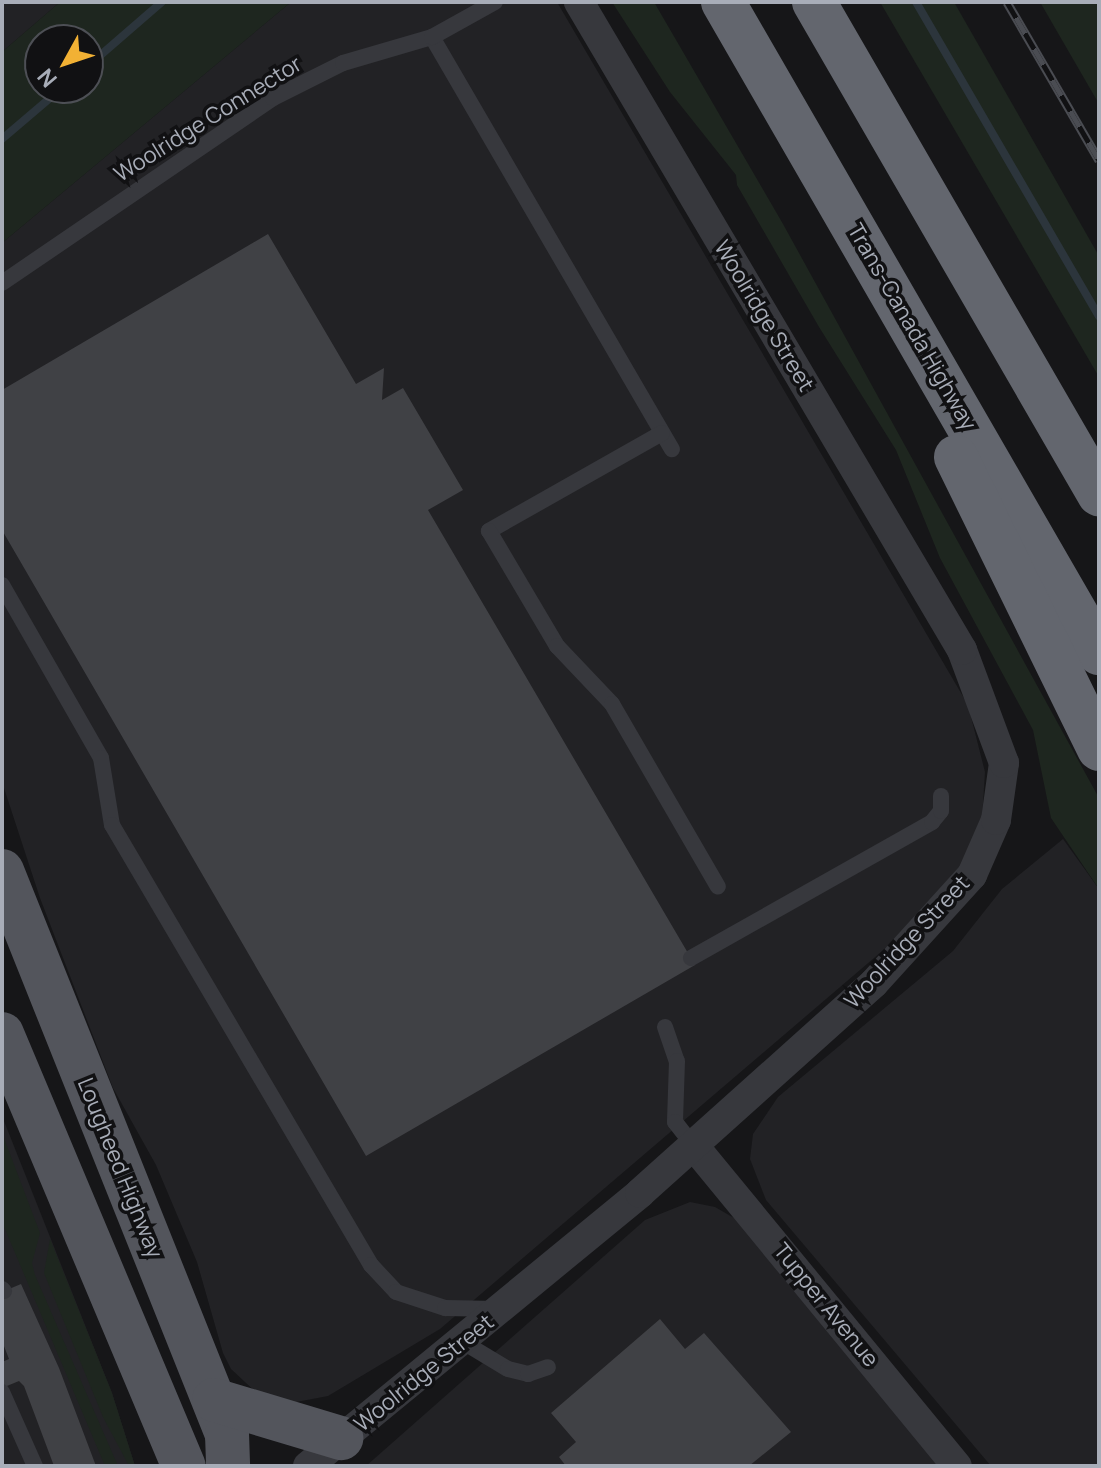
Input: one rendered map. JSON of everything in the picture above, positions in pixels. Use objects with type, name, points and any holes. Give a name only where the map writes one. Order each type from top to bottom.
[{"type":"highway","name":"Trans-Canada Highway","points":[[723,2],[1099,653]]},
{"type":"highway","points":[[814,2],[1099,494]]},
{"type":"highway","points":[[827,179],[1049,656],[1099,749]]},
{"type":"main road","name":"Lougheed Highway","points":[[2,871],[227,1434],[228,1466]]},
{"type":"main road","points":[[2,1034],[161,1420],[184,1466]]},
{"type":"main road","points":[[214,1400],[326,1455]]},
{"type":"main road","points":[[157,1466],[161,1420]]},
{"type":"street","name":"Woolridge Street","points":[[326,1455],[694,1146],[874,983],[972,875],[996,820],[1004,763],[962,650],[579,2]]},
{"type":"street","name":"Tupper Avenue","points":[[694,1146],[957,1466]]},
{"type":"lane","name":"Woolridge Connector","points":[[2,283],[163,170],[326,70],[395,45],[432,37],[495,2]]},
{"type":"lane","points":[[432,37],[672,449]]},
{"type":"lane","points":[[662,433],[489,531],[557,646],[612,704],[718,887]]},
{"type":"lane","points":[[2,585],[101,758],[112,825],[371,1265],[396,1292],[445,1308],[503,1309]]},
{"type":"lane","points":[[691,958],[911,836],[941,811],[941,796]]},
{"type":"lane","points":[[665,1027],[677,1061],[675,1122],[694,1146]]},
{"type":"lane","points":[[463,1342],[508,1369],[528,1374],[548,1367]]},
{"type":"lane","points":[[2,1392],[35,1466]]},
{"type":"shaded area","points":[[2,2],[60,2],[34,24],[24,24],[24,33],[2,52]]},
{"type":"shaded area","points":[[60,2],[291,2],[2,243],[2,52],[24,33],[24,104],[104,104],[104,24],[34,24]]},
{"type":"shaded area","points":[[291,2],[557,2],[968,705],[985,772],[982,820],[964,865],[929,911],[440,1329],[328,1396],[291,1403],[258,1394],[231,1369],[223,1353],[197,1262],[156,1165],[113,1088],[40,898],[2,782],[2,243]]},
{"type":"shaded area","points":[[612,2],[654,2],[783,224],[1099,798],[1099,889],[1051,818],[1033,730],[940,558],[896,450],[819,327],[737,185],[736,175],[670,92]]},
{"type":"shaded area","points":[[880,2],[954,2],[1099,256],[1099,377]]},
{"type":"shaded area","points":[[1040,2],[1099,2],[1099,104]]},
{"type":"shaded area","points":[[1063,839],[1099,889],[1099,1466],[991,1466],[766,1200],[750,1159],[753,1134],[778,1097],[953,951],[1002,889]]},
{"type":"shaded area","points":[[2,1116],[112,1393],[135,1466],[2,1466]]},
{"type":"shaded area","points":[[2,1133],[40,1233],[32,1263],[35,1275],[118,1466],[105,1466],[2,1222]]},
{"type":"shaded area","points":[[690,1202],[715,1207],[741,1222],[942,1466],[366,1466],[645,1220]]},
{"type":"shaded area","points":[[50,1239],[112,1393],[135,1466],[129,1466],[103,1417],[44,1273]]},
{"type":"building","points":[[268,234],[356,384],[384,368],[382,400],[403,388],[463,490],[428,510],[695,965],[366,1156],[2,530],[2,390]]},
{"type":"building","points":[[21,1284],[59,1368],[96,1466],[54,1466],[24,1386],[19,1381],[2,1388],[2,1362],[9,1359],[2,1341],[2,1292]]},
{"type":"building","points":[[660,1319],[685,1349],[704,1333],[791,1432],[749,1466],[566,1466],[559,1457],[576,1442],[551,1413]]},
{"type":"waterway","points":[[104,52],[162,2]]},
{"type":"waterway","points":[[916,2],[1099,317]]},
{"type":"waterway","points":[[2,139],[43,104]]},
{"type":"railway","points":[[1007,2],[1099,160]]}]
